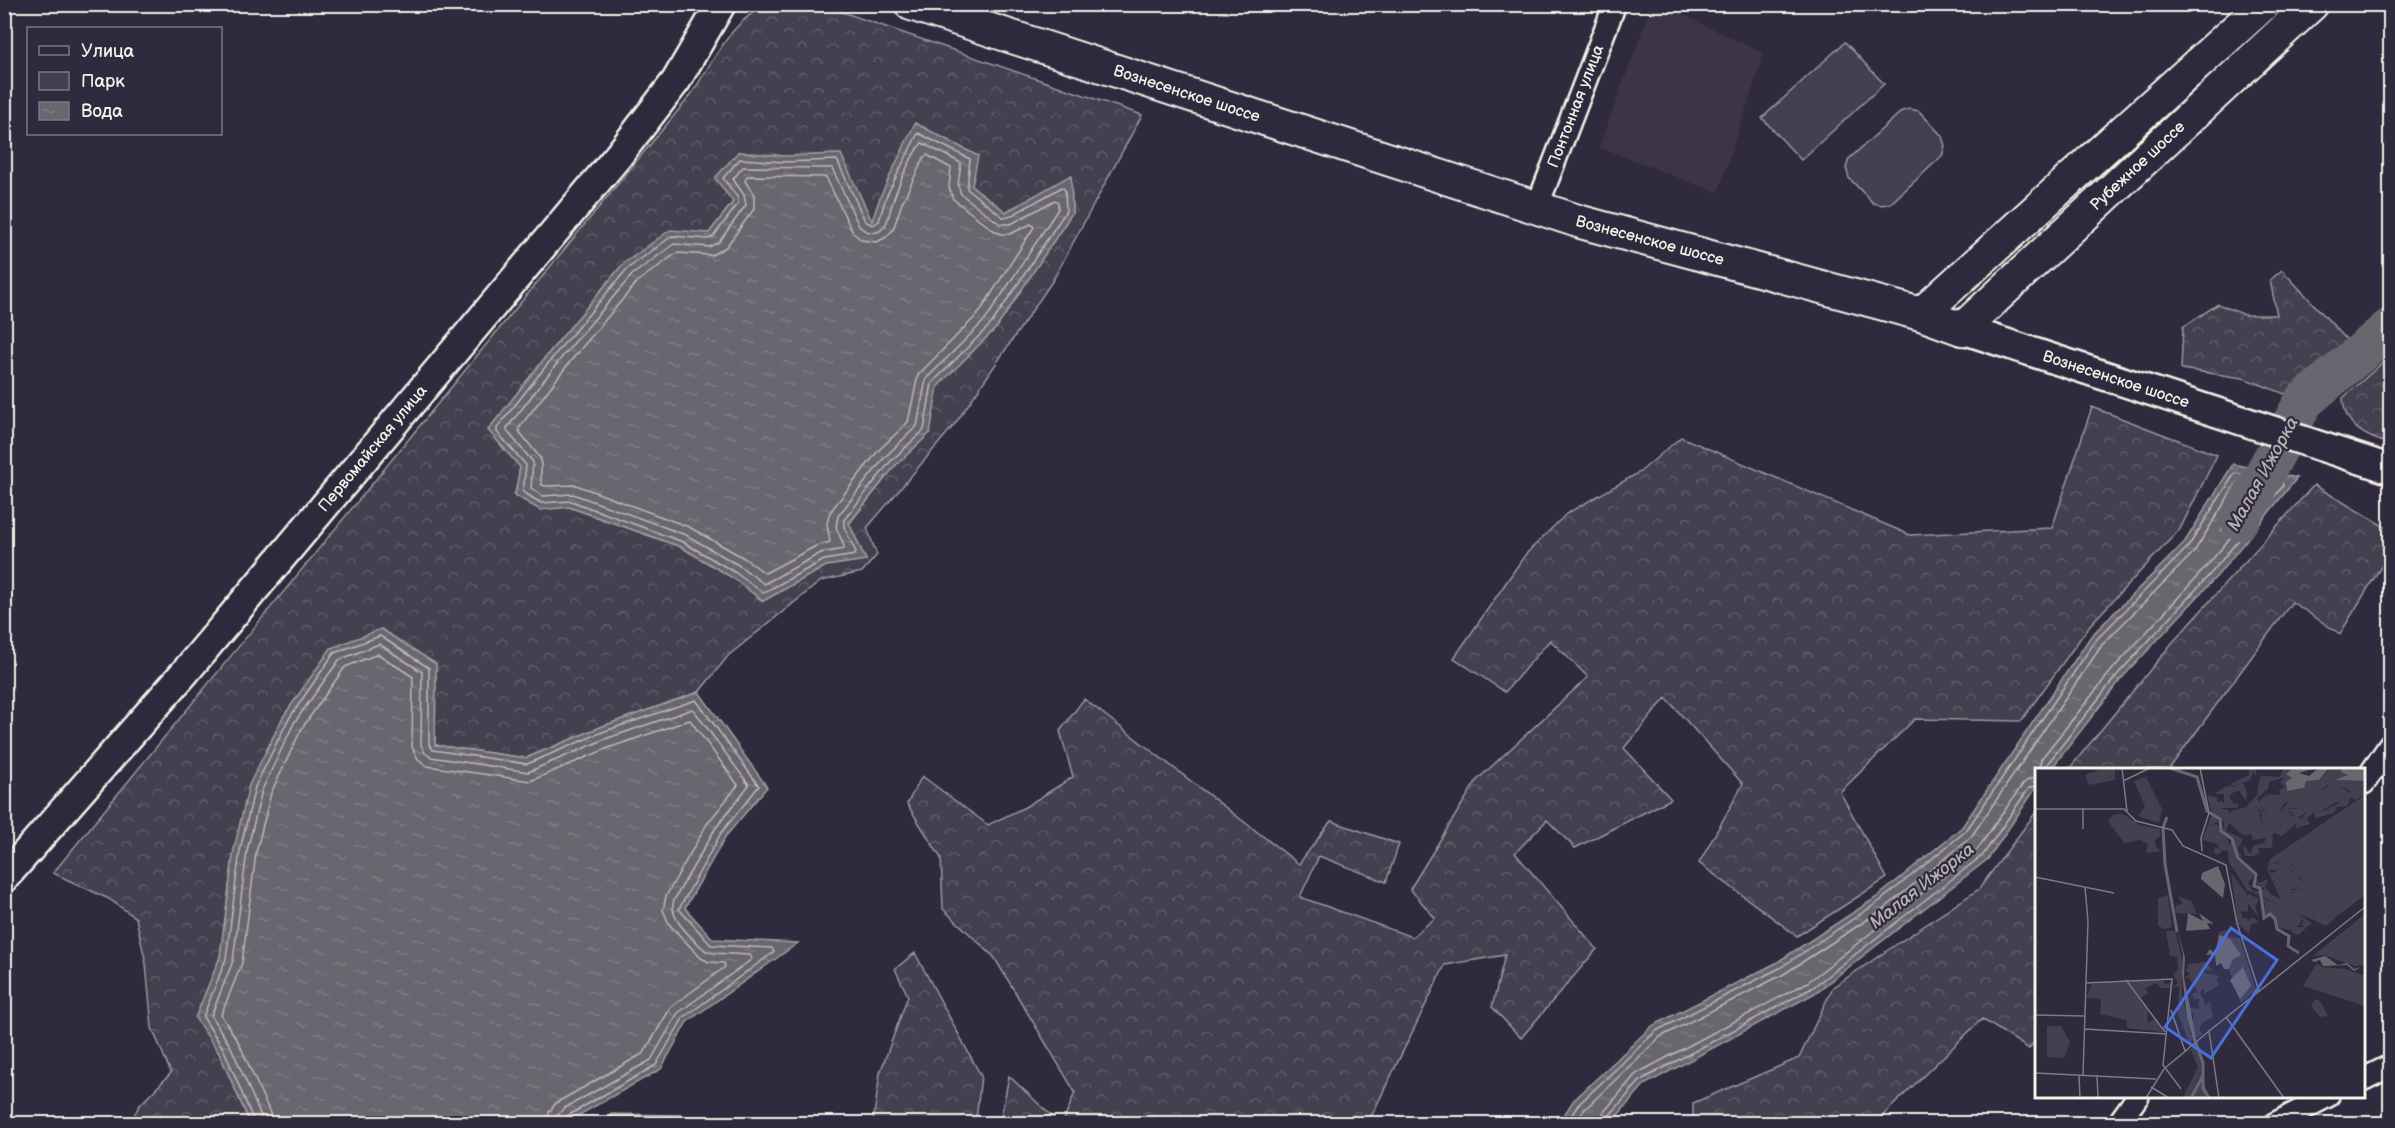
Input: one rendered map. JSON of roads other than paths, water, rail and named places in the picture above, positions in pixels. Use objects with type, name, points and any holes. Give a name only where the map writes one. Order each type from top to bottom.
[{"type":"main road","name":"Вознесенское шоссе","points":[[911,4],[1581,222],[1921,314],[1962,329]]},
{"type":"main road","name":"Рубежное шоссе","points":[[1921,314],[2264,4]]},
{"type":"main road","name":"Рубежное шоссе","points":[[1962,329],[2312,4]]},
{"type":"street","name":"Первомайская улица","points":[[4,878],[186,671],[618,156],[676,81],[721,4]]},
{"type":"street","name":"Понтонная улица","points":[[1537,207],[1615,4]]},
{"type":"street","name":"Вознесенское шоссе","points":[[1962,329],[2391,469]]},
{"type":"street","points":[[2365,782],[2391,745]]},
{"type":"street","points":[[2365,1079],[2391,1066]]},
{"type":"street","points":[[2118,1124],[2137,1098]]},
{"type":"street","points":[[2274,1124],[2324,1098]]},
{"type":"water","points":[[915,123],[978,156],[972,186],[1006,212],[1071,175],[1072,213],[997,327],[938,386],[930,433],[895,466],[849,523],[866,560],[826,566],[763,601],[733,578],[681,547],[569,507],[540,510],[515,495],[520,467],[488,430],[623,264],[670,230],[709,233],[733,202],[715,178],[738,152],[784,156],[841,154],[872,221],[881,195]]},
{"type":"water","points":[[2233,464],[2297,478],[2217,576],[2122,678],[2052,768],[2035,768],[2035,789],[1988,859],[1815,993],[1644,1085],[1611,1123],[1559,1123],[1573,1101],[1652,1026],[1776,963],[1877,897],[1962,827],[2091,636],[2184,543]]},
{"type":"water","points":[[381,629],[436,664],[435,745],[526,758],[603,726],[699,692],[767,787],[726,836],[685,908],[713,939],[798,943],[687,1022],[661,1069],[565,1123],[250,1123],[219,1053],[195,1018],[220,957],[234,849],[249,785],[283,717],[331,648]]},
{"type":"water","points":[[611,1114],[683,1115],[691,1123],[604,1123]]},
{"type":"waterway","name":"Малая Ижорка","points":[[2239,520],[2304,401],[2390,328]]}]
